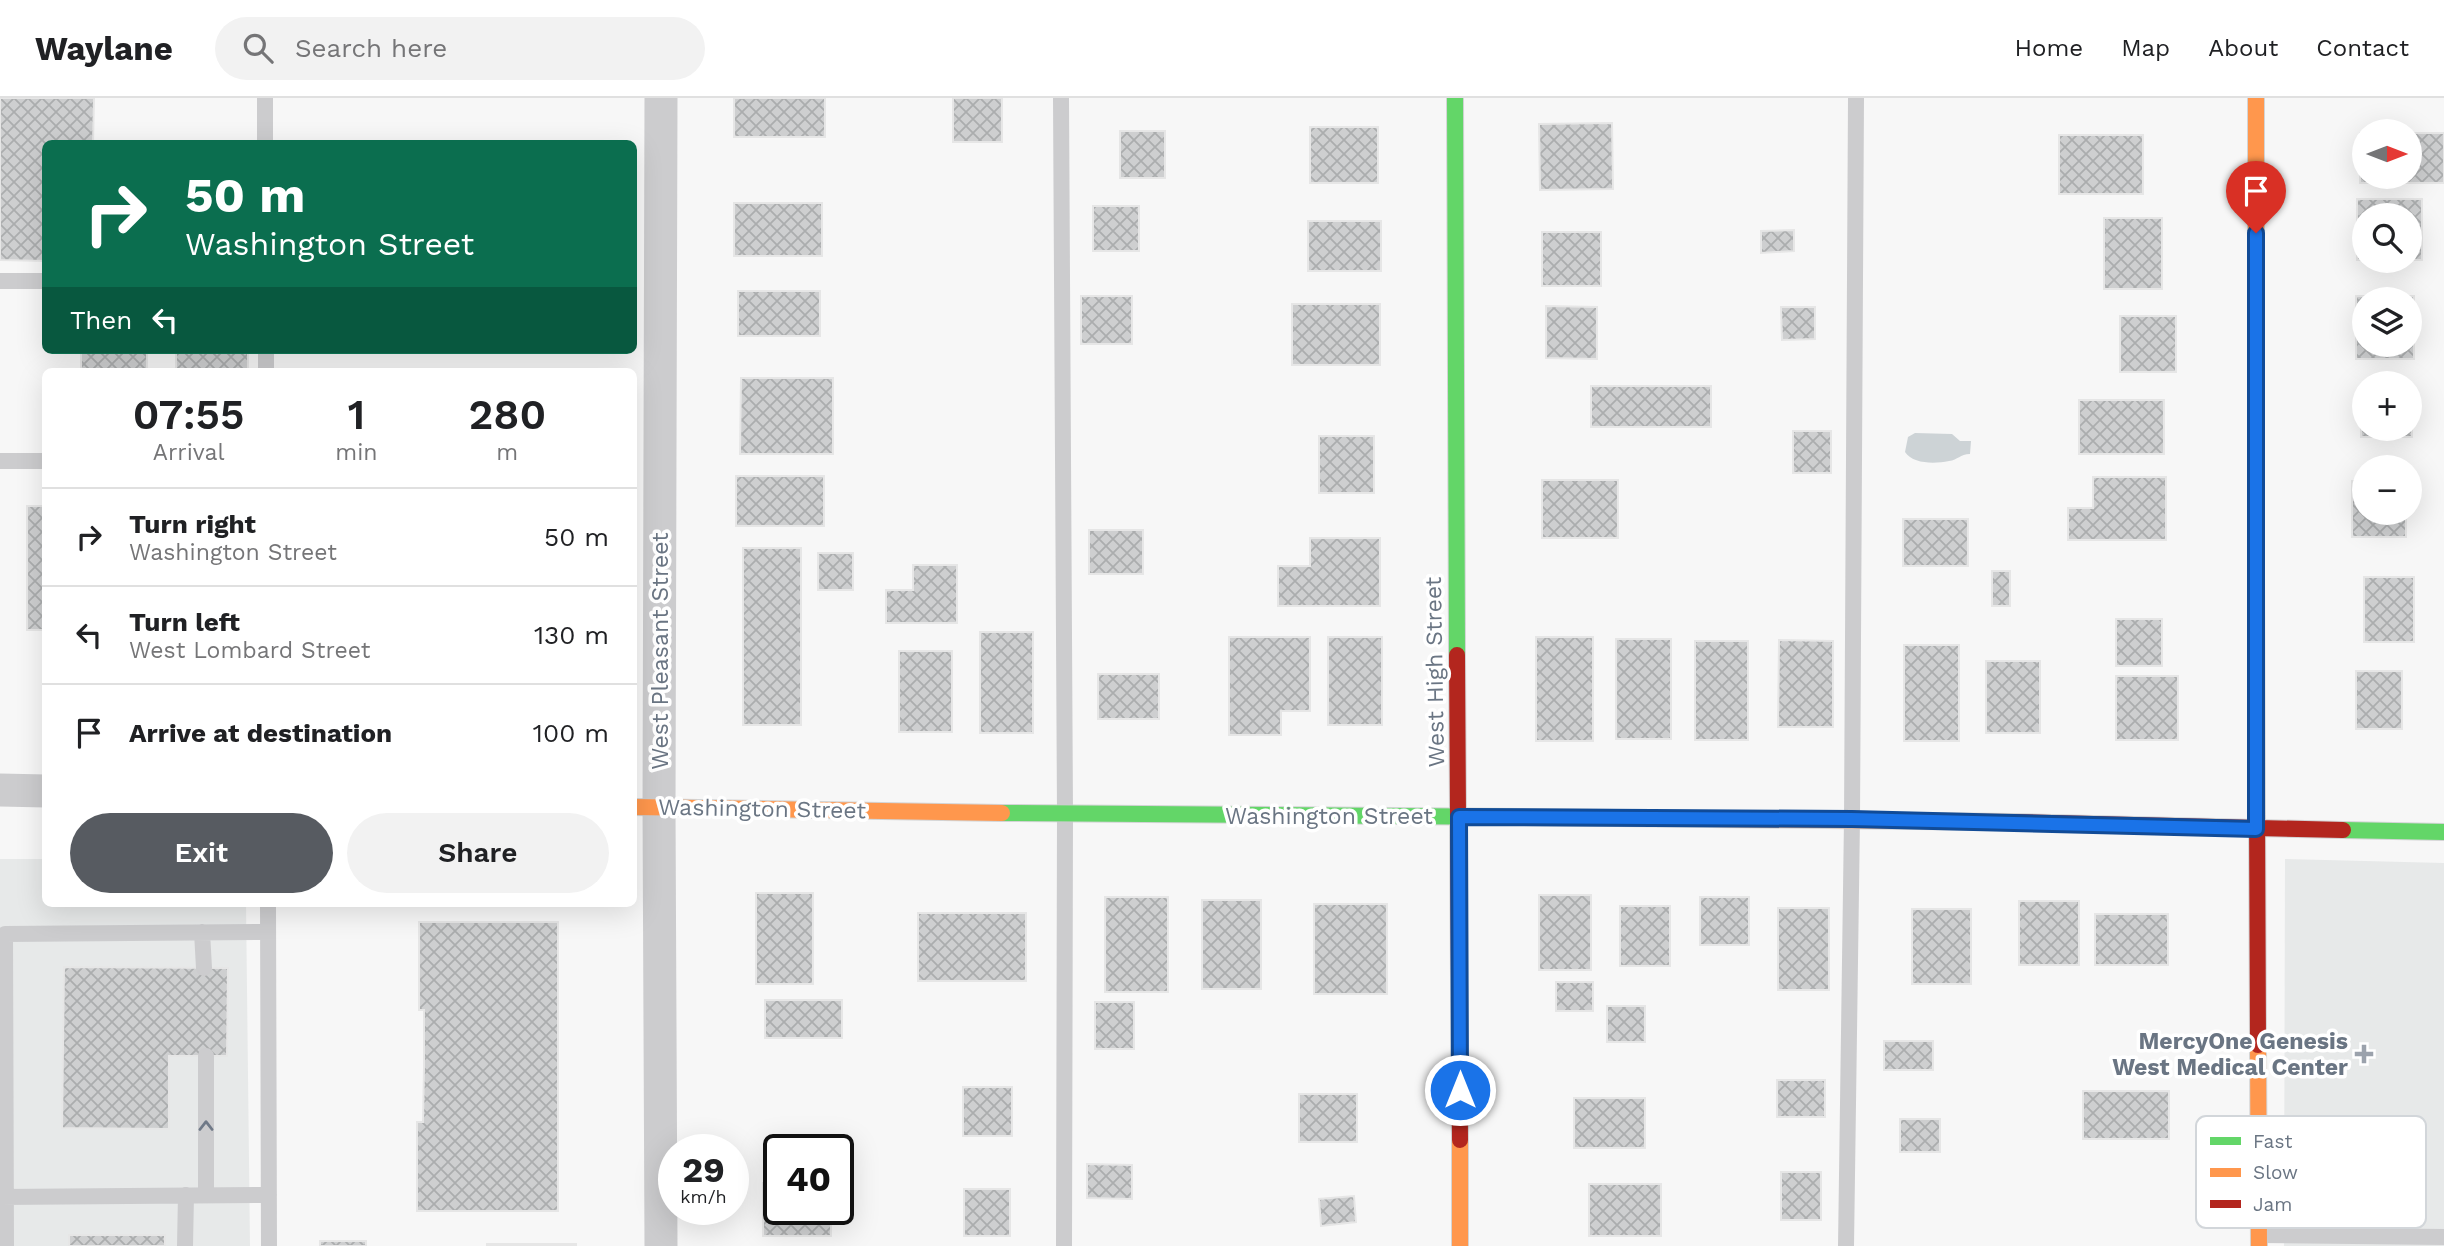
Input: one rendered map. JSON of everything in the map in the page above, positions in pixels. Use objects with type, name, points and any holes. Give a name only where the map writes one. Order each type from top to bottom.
[{"type":"street","name":"West Pleasant Street","points":[[661,98],[646,807],[661,1246]]},
{"type":"street","name":"West High Street","points":[[1455,98],[1460,1246]]},
{"type":"street","points":[[2256,98],[2258,1116]]},
{"type":"street","points":[[0,790],[42,791]]},
{"type":"street","name":"Washington Street","points":[[646,807],[1065,814],[1852,819],[2444,832]]},
{"type":"lane","points":[[265,98],[265,140]]},
{"type":"lane","points":[[1061,98],[1065,814],[1063,1246]]},
{"type":"lane","points":[[1846,1246],[1852,819],[1856,98]]},
{"type":"lane","points":[[0,281],[42,281]]},
{"type":"lane","points":[[0,461],[42,461]]},
{"type":"lane","points":[[268,907],[269,1246]]},
{"type":"lane","points":[[202,932],[204,968]]},
{"type":"lane","points":[[6,1246],[3,1197],[5,934],[268,932]]},
{"type":"lane","points":[[206,1056],[206,1194]]},
{"type":"lane","points":[[185,1246],[186,1195]]},
{"type":"lane","points":[[3,1197],[269,1195]]},
{"type":"lane","points":[[2259,1240],[2444,1237]]},
{"type":"shaded area","points":[[1915,433],[1952,434],[1960,441],[1971,441],[1970,454],[1937,463],[1913,459],[1905,452],[1908,437]]},
{"type":"shaded area","points":[[0,859],[42,859],[42,907],[246,907],[250,1246],[0,1246]]},
{"type":"shaded area","name":"MercyOne Genesis West Medical Center","points":[[2285,859],[2444,863],[2444,1246],[2284,1246],[2284,1228],[2426,1228],[2426,1116],[2284,1116]]},
{"type":"building","points":[[0,98],[94,98],[93,140],[42,140],[42,261],[0,260]]},
{"type":"building","points":[[734,98],[825,98],[825,137],[734,137]]},
{"type":"building","points":[[953,98],[1002,98],[1002,142],[953,142]]},
{"type":"building","points":[[1612,123],[1613,189],[1540,190],[1539,124]]},
{"type":"building","points":[[1310,127],[1378,127],[1378,183],[1310,183]]},
{"type":"building","points":[[1120,131],[1165,131],[1165,178],[1120,178]]},
{"type":"building","points":[[2422,133],[2444,133],[2444,183],[2422,183]]},
{"type":"building","points":[[2059,135],[2143,135],[2143,194],[2059,194]]},
{"type":"building","points":[[2357,199],[2422,199],[2422,203],[2357,203]]},
{"type":"building","points":[[734,203],[822,203],[822,256],[734,256]]},
{"type":"building","points":[[1093,206],[1139,206],[1139,251],[1093,251]]},
{"type":"building","points":[[2104,218],[2162,218],[2162,289],[2104,289]]},
{"type":"building","points":[[1308,221],[1381,221],[1381,271],[1308,271]]},
{"type":"building","points":[[1794,230],[1794,251],[1761,253],[1761,231]]},
{"type":"building","points":[[1542,232],[1601,232],[1601,286],[1542,286]]},
{"type":"building","points":[[738,291],[820,291],[820,336],[738,336]]},
{"type":"building","points":[[1081,296],[1132,296],[1132,344],[1081,344]]},
{"type":"building","points":[[1292,304],[1380,304],[1380,365],[1292,365]]},
{"type":"building","points":[[1546,306],[1597,307],[1597,359],[1546,358]]},
{"type":"building","points":[[1781,307],[1815,307],[1815,339],[1782,340]]},
{"type":"building","points":[[2120,316],[2176,316],[2176,372],[2120,372]]},
{"type":"building","points":[[81,354],[147,354],[147,368],[81,368]]},
{"type":"building","points":[[176,354],[248,354],[248,368],[176,368]]},
{"type":"building","points":[[2356,357],[2414,357],[2356,359]]},
{"type":"building","points":[[741,378],[833,378],[833,454],[740,454]]},
{"type":"building","points":[[1591,386],[1711,386],[1711,427],[1591,427]]},
{"type":"building","points":[[2079,400],[2164,400],[2164,454],[2079,454]]},
{"type":"building","points":[[1793,431],[1831,431],[1831,473],[1793,473]]},
{"type":"building","points":[[1319,436],[1374,436],[1374,493],[1319,493]]},
{"type":"building","points":[[736,476],[824,476],[824,526],[736,526]]},
{"type":"building","points":[[2093,477],[2166,477],[2166,540],[2068,540],[2068,508],[2093,508]]},
{"type":"building","points":[[1542,480],[1618,480],[1618,538],[1542,538]]},
{"type":"building","points":[[27,506],[42,506],[42,630],[27,630]]},
{"type":"building","points":[[1903,519],[1968,519],[1968,566],[1903,566]]},
{"type":"building","points":[[2352,525],[2406,525],[2406,537],[2352,537]]},
{"type":"building","points":[[1089,530],[1143,530],[1143,574],[1089,574]]},
{"type":"building","points":[[1310,538],[1380,538],[1380,606],[1278,606],[1278,566],[1310,566]]},
{"type":"building","points":[[743,548],[801,548],[801,725],[743,725]]},
{"type":"building","points":[[818,553],[853,553],[853,590],[818,590]]},
{"type":"building","points":[[913,565],[957,565],[957,623],[886,623],[886,590],[913,590]]},
{"type":"building","points":[[1992,571],[2010,571],[2010,606],[1992,606]]},
{"type":"building","points":[[2364,577],[2414,577],[2414,642],[2364,642]]},
{"type":"building","points":[[2116,619],[2162,619],[2162,666],[2116,666]]},
{"type":"building","points":[[980,632],[1033,632],[1033,733],[980,733]]},
{"type":"building","points":[[1229,637],[1310,637],[1310,711],[1281,711],[1281,735],[1229,735]]},
{"type":"building","points":[[1328,637],[1382,637],[1382,725],[1328,725]]},
{"type":"building","points":[[1536,637],[1593,637],[1593,741],[1536,741]]},
{"type":"building","points":[[1616,639],[1671,639],[1671,739],[1616,739]]},
{"type":"building","points":[[1779,640],[1833,641],[1833,727],[1778,727]]},
{"type":"building","points":[[1695,641],[1748,641],[1748,740],[1695,740]]},
{"type":"building","points":[[1904,645],[1959,645],[1959,741],[1904,741]]},
{"type":"building","points":[[899,651],[952,651],[952,732],[899,732]]},
{"type":"building","points":[[1986,661],[2040,661],[2040,733],[1986,733]]},
{"type":"building","points":[[2356,671],[2402,671],[2402,729],[2356,729]]},
{"type":"building","points":[[1098,674],[1159,674],[1159,719],[1098,719]]},
{"type":"building","points":[[2116,676],[2178,676],[2178,740],[2116,740]]},
{"type":"building","points":[[756,893],[813,893],[813,984],[756,984]]},
{"type":"building","points":[[1539,895],[1591,895],[1591,970],[1539,970]]},
{"type":"building","points":[[1105,897],[1168,897],[1168,992],[1105,992]]},
{"type":"building","points":[[1700,897],[1749,897],[1749,945],[1700,945]]},
{"type":"building","points":[[1202,900],[1261,900],[1261,989],[1202,989]]},
{"type":"building","points":[[2019,901],[2079,901],[2079,965],[2019,965]]},
{"type":"building","points":[[1314,904],[1387,904],[1387,994],[1314,994]]},
{"type":"building","points":[[1620,906],[1670,906],[1670,966],[1620,966]]},
{"type":"building","points":[[1778,908],[1829,908],[1829,990],[1778,990]]},
{"type":"building","points":[[1912,909],[1971,909],[1971,984],[1912,984]]},
{"type":"building","points":[[918,913],[1026,913],[1026,981],[918,981]]},
{"type":"building","points":[[2095,914],[2168,914],[2168,965],[2095,965]]},
{"type":"building","points":[[419,922],[558,922],[558,1211],[417,1211],[417,1122],[423,1122],[424,1067],[424,1010],[419,1010]]},
{"type":"building","points":[[64,967],[228,968],[227,1056],[169,1056],[169,1129],[62,1128]]},
{"type":"building","points":[[1556,982],[1593,982],[1593,1011],[1556,1011]]},
{"type":"building","points":[[765,1000],[842,1000],[842,1038],[765,1038]]},
{"type":"building","points":[[1095,1002],[1134,1002],[1134,1049],[1095,1049]]},
{"type":"building","points":[[1607,1006],[1645,1006],[1645,1042],[1607,1042]]},
{"type":"building","points":[[1884,1041],[1933,1041],[1933,1070],[1884,1070]]},
{"type":"building","points":[[1777,1080],[1825,1080],[1825,1117],[1777,1117]]},
{"type":"building","points":[[963,1087],[1012,1087],[1012,1136],[963,1136]]},
{"type":"building","points":[[2083,1091],[2169,1091],[2169,1139],[2083,1139]]},
{"type":"building","points":[[1299,1094],[1357,1094],[1357,1142],[1299,1142]]},
{"type":"building","points":[[1574,1098],[1645,1098],[1645,1148],[1574,1148]]},
{"type":"building","points":[[1900,1119],[1940,1119],[1940,1152],[1900,1152]]},
{"type":"building","points":[[1087,1164],[1132,1165],[1132,1199],[1087,1198]]},
{"type":"building","points":[[1781,1172],[1821,1172],[1821,1220],[1781,1220]]},
{"type":"building","points":[[1589,1184],[1661,1184],[1661,1236],[1589,1236]]},
{"type":"building","points":[[964,1189],[1010,1189],[1010,1236],[964,1236]]},
{"type":"building","points":[[1354,1196],[1356,1222],[1321,1226],[1319,1199]]},
{"type":"building","points":[[763,1225],[831,1225],[831,1236],[763,1236]]},
{"type":"building","points":[[69,1235],[165,1235],[165,1246],[69,1246]]},
{"type":"building","points":[[320,1241],[366,1241],[366,1246],[320,1246]]},
{"type":"building","points":[[576,1244],[576,1246],[487,1246]]},
{"type":"traffic: fast","points":[[1455,98],[1457,655]]},
{"type":"traffic: fast","points":[[1002,813],[1522,817]]},
{"type":"traffic: fast","points":[[2343,830],[2444,832]]},
{"type":"traffic: slow","points":[[2256,98],[2256,574]]},
{"type":"traffic: slow","points":[[637,807],[1002,813]]},
{"type":"traffic: slow","points":[[1522,817],[2011,822]]},
{"type":"traffic: slow","points":[[2258,1045],[2258,1116]]},
{"type":"traffic: slow","points":[[1460,1140],[1460,1246]]},
{"type":"traffic: slow","points":[[2259,1228],[2259,1246]]},
{"type":"traffic: jam","points":[[2256,574],[2258,1045]]},
{"type":"traffic: jam","points":[[1457,655],[1460,1140]]},
{"type":"traffic: jam","points":[[2011,822],[2343,830]]},
{"type":"place","name":"MercyOne Genesis West Medical Center","points":[[2364,1054]]},
{"type":"route","points":[[1460,1090],[1459,817],[1852,819],[2256,829],[2256,233]]}]
